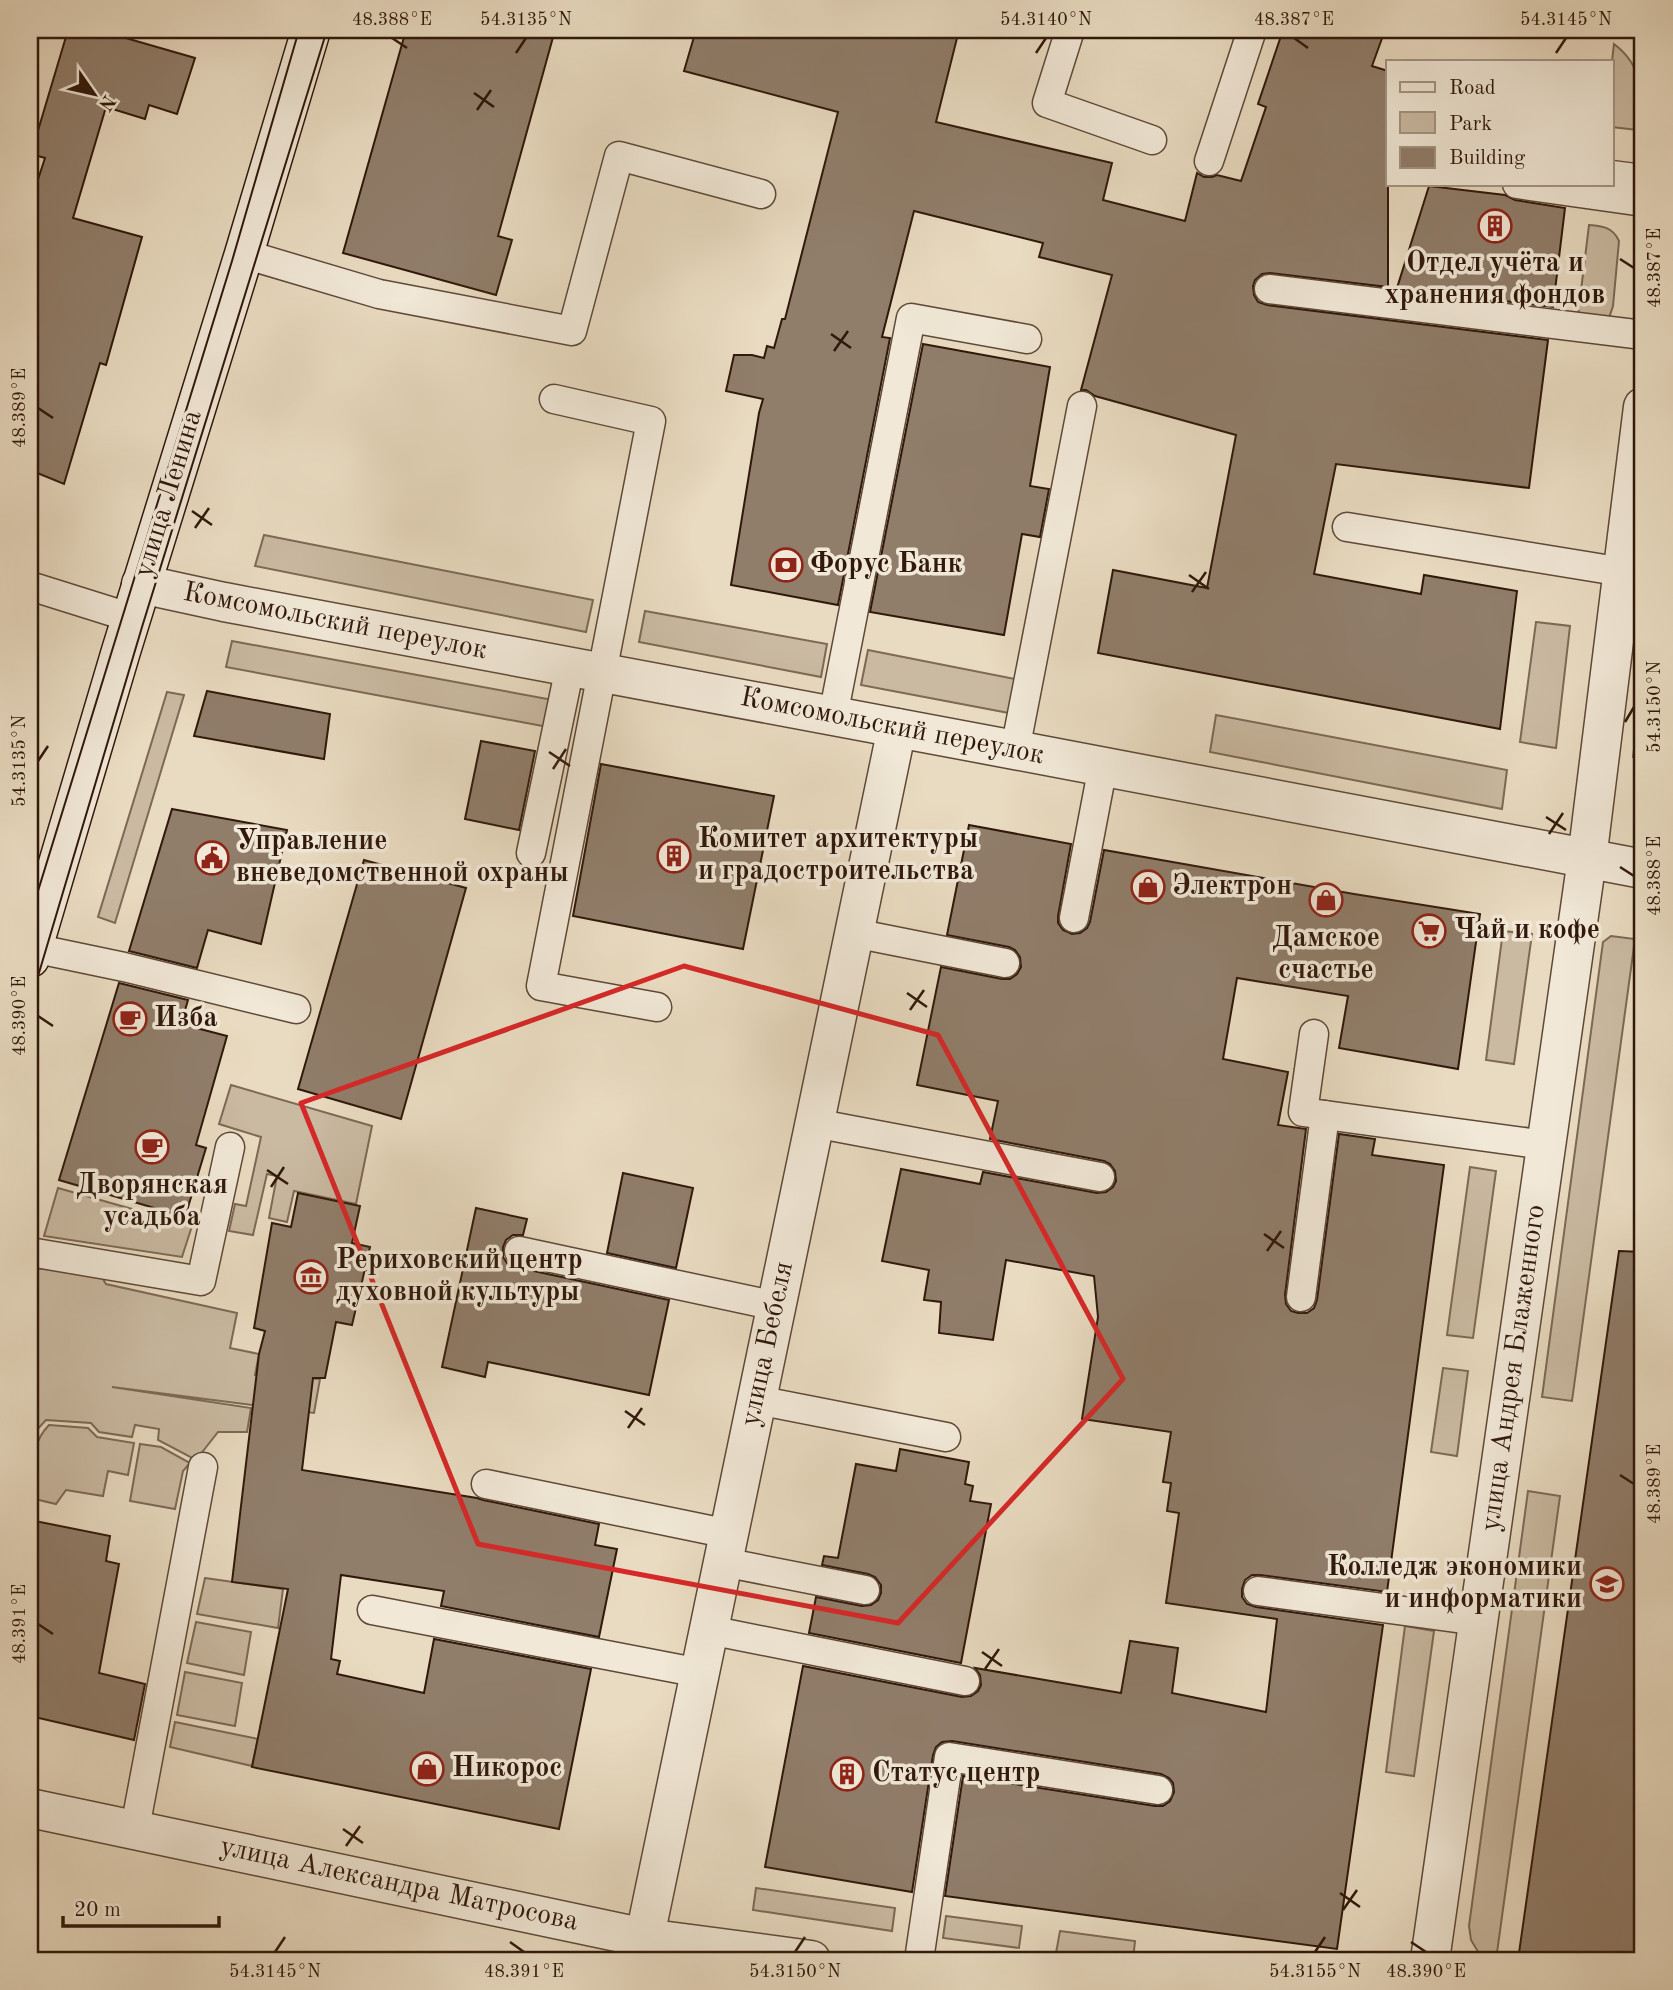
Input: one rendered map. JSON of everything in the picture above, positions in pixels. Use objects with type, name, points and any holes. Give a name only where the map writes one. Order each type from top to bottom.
[{"type":"street","name":"улица Ленина","points":[[31,953],[311,30]]},
{"type":"street","name":"улица Андрея Блаженного","points":[[1430,1960],[1587,859],[1643,407]]},
{"type":"street","name":"Комсомольский переулок","points":[[136,601],[238,605],[1643,869]]},
{"type":"street","name":"улица Бебеля","points":[[643,1949],[897,728]]},
{"type":"street","name":"улица Александра Матросова","points":[[30,1808],[135,1828],[643,1949],[811,1960]]},
{"type":"lane","points":[[1070,30],[1046,103],[1152,140]]},
{"type":"lane","points":[[1209,161],[1252,30]]},
{"type":"lane","points":[[244,254],[379,294],[572,331],[619,156],[761,194]]},
{"type":"lane","points":[[1614,175],[1643,180]]},
{"type":"lane","points":[[1531,186],[1643,202]]},
{"type":"lane","points":[[1269,289],[1643,335]]},
{"type":"lane","points":[[833,716],[911,318],[1027,339]]},
{"type":"lane","points":[[531,853],[586,670],[651,421],[554,399]]},
{"type":"lane","points":[[1015,750],[1082,406]]},
{"type":"lane","points":[[1347,527],[1623,572]]},
{"type":"lane","points":[[30,586],[136,601]]},
{"type":"lane","points":[[586,670],[541,986],[657,1007]]},
{"type":"lane","points":[[1074,918],[1103,766]]},
{"type":"lane","points":[[854,933],[1005,963]]},
{"type":"lane","points":[[31,953],[124,967],[296,1009]]},
{"type":"lane","points":[[1314,1034],[1303,1112],[1546,1144]]},
{"type":"lane","points":[[1301,1297],[1325,1115]]},
{"type":"lane","points":[[814,1123],[1100,1177]]},
{"type":"lane","points":[[30,1252],[201,1281],[230,1147]]},
{"type":"lane","points":[[519,1251],[776,1306]]},
{"type":"lane","points":[[757,1400],[946,1437]]},
{"type":"lane","points":[[135,1828],[203,1467]]},
{"type":"lane","points":[[486,1484],[726,1548],[865,1590]]},
{"type":"lane","points":[[1258,1591],[1478,1621]]},
{"type":"lane","points":[[372,1610],[700,1673]]},
{"type":"lane","points":[[709,1630],[965,1681]]},
{"type":"lane","points":[[919,1960],[949,1757],[1158,1790]]},
{"type":"highlighted area","points":[[684,966],[938,1035],[1123,1379],[898,1623],[478,1544],[301,1103]]},
{"type":"green space","points":[[1614,44],[1632,63],[1636,73],[1639,83],[1637,130],[1614,127]]},
{"type":"green space","points":[[1589,225],[1610,230],[1619,241],[1613,306],[1610,315],[1605,319],[1578,315]]},
{"type":"green space","points":[[264,535],[593,600],[586,632],[255,566]]},
{"type":"green space","points":[[645,611],[827,644],[821,677],[639,642]]},
{"type":"green space","points":[[1536,622],[1570,626],[1556,748],[1520,742]]},
{"type":"green space","points":[[232,641],[553,700],[548,727],[226,667]]},
{"type":"green space","points":[[868,650],[1015,679],[1009,713],[861,685]]},
{"type":"green space","points":[[1643,681],[1643,759],[1633,757]]},
{"type":"green space","points":[[167,692],[184,695],[115,923],[98,917]]},
{"type":"green space","points":[[1216,715],[1507,770],[1502,809],[1210,752]]},
{"type":"green space","points":[[1503,931],[1532,934],[1514,1064],[1486,1060]]},
{"type":"green space","points":[[1611,936],[1635,939],[1572,1401],[1542,1397],[1603,942]]},
{"type":"green space","points":[[231,1085],[372,1126],[356,1204],[294,1191],[287,1222],[269,1218],[277,1176],[267,1174],[253,1235],[229,1231],[235,1204],[246,1206],[261,1137],[219,1124]]},
{"type":"green space","points":[[1470,1167],[1496,1171],[1473,1338],[1447,1335]]},
{"type":"green space","points":[[58,1188],[192,1226],[182,1257],[44,1236]]},
{"type":"green space","points":[[34,1268],[100,1274],[106,1284],[237,1313],[230,1348],[259,1354],[255,1375],[320,1379],[314,1413],[112,1387],[251,1408],[247,1432],[218,1432],[196,1460],[158,1440],[159,1429],[135,1425],[132,1437],[99,1432],[91,1423],[46,1420],[33,1434],[30,1448],[30,1284]]},
{"type":"green space","points":[[1443,1368],[1468,1371],[1457,1456],[1431,1452]]},
{"type":"green space","points":[[49,1425],[88,1428],[97,1437],[134,1443],[128,1475],[108,1471],[103,1496],[66,1490],[56,1504],[39,1500],[31,1493],[34,1457],[38,1441]]},
{"type":"green space","points":[[140,1444],[161,1447],[190,1463],[183,1471],[175,1509],[130,1501]]},
{"type":"green space","points":[[1528,1491],[1560,1496],[1496,1960],[1483,1960],[1471,1940],[1469,1926]]},
{"type":"green space","points":[[205,1578],[283,1589],[278,1628],[197,1614]]},
{"type":"green space","points":[[196,1622],[251,1632],[244,1675],[187,1663]]},
{"type":"green space","points":[[1405,1626],[1434,1631],[1414,1776],[1386,1772]]},
{"type":"green space","points":[[185,1672],[242,1683],[235,1726],[177,1715]]},
{"type":"green space","points":[[175,1722],[258,1739],[252,1766],[170,1747]]},
{"type":"green space","points":[[756,1888],[895,1908],[892,1931],[753,1910]]},
{"type":"green space","points":[[946,1916],[1022,1926],[1019,1948],[943,1938]]},
{"type":"green space","points":[[1060,1931],[1135,1941],[1133,1960],[1108,1960],[1056,1953]]},
{"type":"building","points":[[68,30],[98,30],[195,58],[177,114],[149,105],[145,119],[106,107],[73,218],[142,237],[106,365],[100,363],[64,484],[30,470],[30,204],[45,158],[31,154]]},
{"type":"building","points":[[406,30],[555,30],[498,236],[512,240],[496,295],[343,253]]},
{"type":"building","points":[[696,30],[959,30],[936,122],[1112,163],[1103,200],[1185,221],[1197,173],[1204,177],[1217,175],[1241,181],[1266,107],[1258,104],[1283,30],[1385,30],[1372,66],[1386,70],[1388,287],[1270,273],[1262,274],[1255,280],[1254,295],[1258,302],[1267,305],[1548,340],[1529,488],[1336,464],[1314,574],[1421,594],[1424,575],[1517,591],[1500,729],[1098,653],[1113,570],[1207,588],[1236,435],[1081,390],[1112,275],[1039,257],[1043,243],[914,211],[882,337],[890,338],[838,605],[731,585],[763,399],[726,391],[734,355],[764,358],[767,346],[774,348],[782,319],[785,319],[838,112],[684,71]]},
{"type":"building","name":"Отдел учёта и хранения фондов","points":[[1429,186],[1505,195],[1515,200],[1565,208],[1553,307],[1397,288]]},
{"type":"building","points":[[923,344],[1050,367],[1030,486],[1049,489],[1040,537],[1022,534],[1004,635],[870,612]]},
{"type":"building","points":[[207,691],[330,714],[324,759],[194,736]]},
{"type":"building","points":[[481,741],[535,751],[519,830],[465,819]]},
{"type":"building","name":"Комитет архитектуры и градостроительства","points":[[601,764],[774,796],[743,949],[573,916]]},
{"type":"building","points":[[172,809],[287,830],[261,944],[208,930],[197,968],[129,951]]},
{"type":"building","points":[[969,825],[1071,844],[1058,923],[1063,930],[1072,934],[1080,933],[1090,922],[1104,850],[1480,914],[1458,1069],[1339,1048],[1348,996],[1237,978],[1223,1059],[1288,1072],[1278,1125],[1306,1129],[1285,1295],[1286,1304],[1291,1311],[1307,1313],[1314,1308],[1317,1300],[1339,1134],[1375,1139],[1372,1155],[1444,1165],[1387,1592],[1260,1575],[1252,1575],[1245,1580],[1242,1589],[1242,1597],[1247,1604],[1256,1607],[1383,1625],[1337,1949],[945,1896],[963,1776],[1155,1806],[1163,1806],[1170,1801],[1174,1792],[1173,1783],[1161,1774],[952,1741],[942,1742],[933,1755],[912,1892],[765,1867],[803,1666],[962,1697],[971,1696],[981,1685],[980,1675],[975,1668],[1121,1693],[1130,1641],[1178,1648],[1172,1693],[1266,1712],[1277,1619],[1166,1603],[1179,1513],[1167,1511],[1171,1483],[1163,1482],[1171,1432],[1082,1419],[1098,1317],[1094,1276],[1006,1260],[993,1340],[939,1333],[941,1302],[924,1300],[929,1270],[882,1261],[901,1169],[980,1184],[983,1172],[1097,1193],[1106,1192],[1116,1181],[1115,1171],[1104,1161],[990,1139],[998,1101],[917,1085],[941,967],[1010,979],[1021,967],[1020,957],[1009,947],[947,935]]},
{"type":"building","points":[[364,860],[466,888],[401,1119],[298,1089]]},
{"type":"building","points":[[119,983],[188,1000],[181,1024],[227,1036],[196,1145],[206,1148],[185,1217],[59,1180]]},
{"type":"building","points":[[623,1173],[693,1188],[676,1268],[607,1253]]},
{"type":"building","points":[[298,1193],[360,1206],[352,1243],[370,1247],[352,1325],[336,1322],[325,1378],[313,1378],[302,1470],[477,1498],[599,1524],[595,1545],[617,1549],[599,1637],[441,1606],[444,1591],[341,1575],[331,1659],[340,1661],[337,1674],[424,1693],[434,1639],[591,1669],[559,1829],[252,1767],[288,1589],[232,1582],[259,1354],[265,1331],[254,1328],[272,1223],[291,1227]]},
{"type":"building","points":[[476,1208],[527,1219],[523,1235],[513,1235],[506,1240],[503,1247],[503,1257],[515,1267],[669,1300],[649,1395],[488,1362],[485,1377],[442,1367]]},
{"type":"building","name":"Колледж экономики и информатики","points":[[1619,1251],[1643,1252],[1643,1729],[1636,1774],[1643,1775],[1643,1960],[1518,1960]]},
{"type":"building","points":[[900,1449],[969,1462],[965,1484],[973,1486],[970,1501],[991,1504],[961,1663],[809,1633],[816,1597],[862,1606],[871,1605],[878,1600],[881,1585],[875,1577],[822,1565],[824,1556],[838,1558],[856,1464],[896,1471]]},
{"type":"building","points":[[30,1520],[110,1536],[106,1561],[119,1564],[99,1673],[145,1684],[134,1740],[30,1716]]},
{"type":"tram line","points":[[30,917],[232,261],[299,30]]},
{"type":"tram line","points":[[30,1003],[142,627],[327,30]]},
{"type":"tram line","points":[[1639,30],[1643,31]]},
{"type":"place","name":"Отдел учёта и хранения фондов","points":[[1495,226]]},
{"type":"place","name":"Форус Банк","points":[[786,565]]},
{"type":"place","name":"Комитет архитектуры и градостроительства","points":[[674,856]]},
{"type":"place","name":"Управление вневедомственной охраны","points":[[212,858]]},
{"type":"place","name":"Электрон","points":[[1148,887]]},
{"type":"place","name":"Дамское счастье","points":[[1326,900]]},
{"type":"place","name":"Чай и кофе","points":[[1429,931]]},
{"type":"place","name":"Изба","points":[[130,1019]]},
{"type":"place","name":"Дворянская усадьба","points":[[152,1147]]},
{"type":"place","name":"Рериховский центр духовной культуры","points":[[311,1277]]},
{"type":"place","name":"Колледж экономики и информатики","points":[[1607,1584]]},
{"type":"place","name":"Никорос","points":[[427,1769]]},
{"type":"place","name":"Статус центр","points":[[847,1774]]}]
